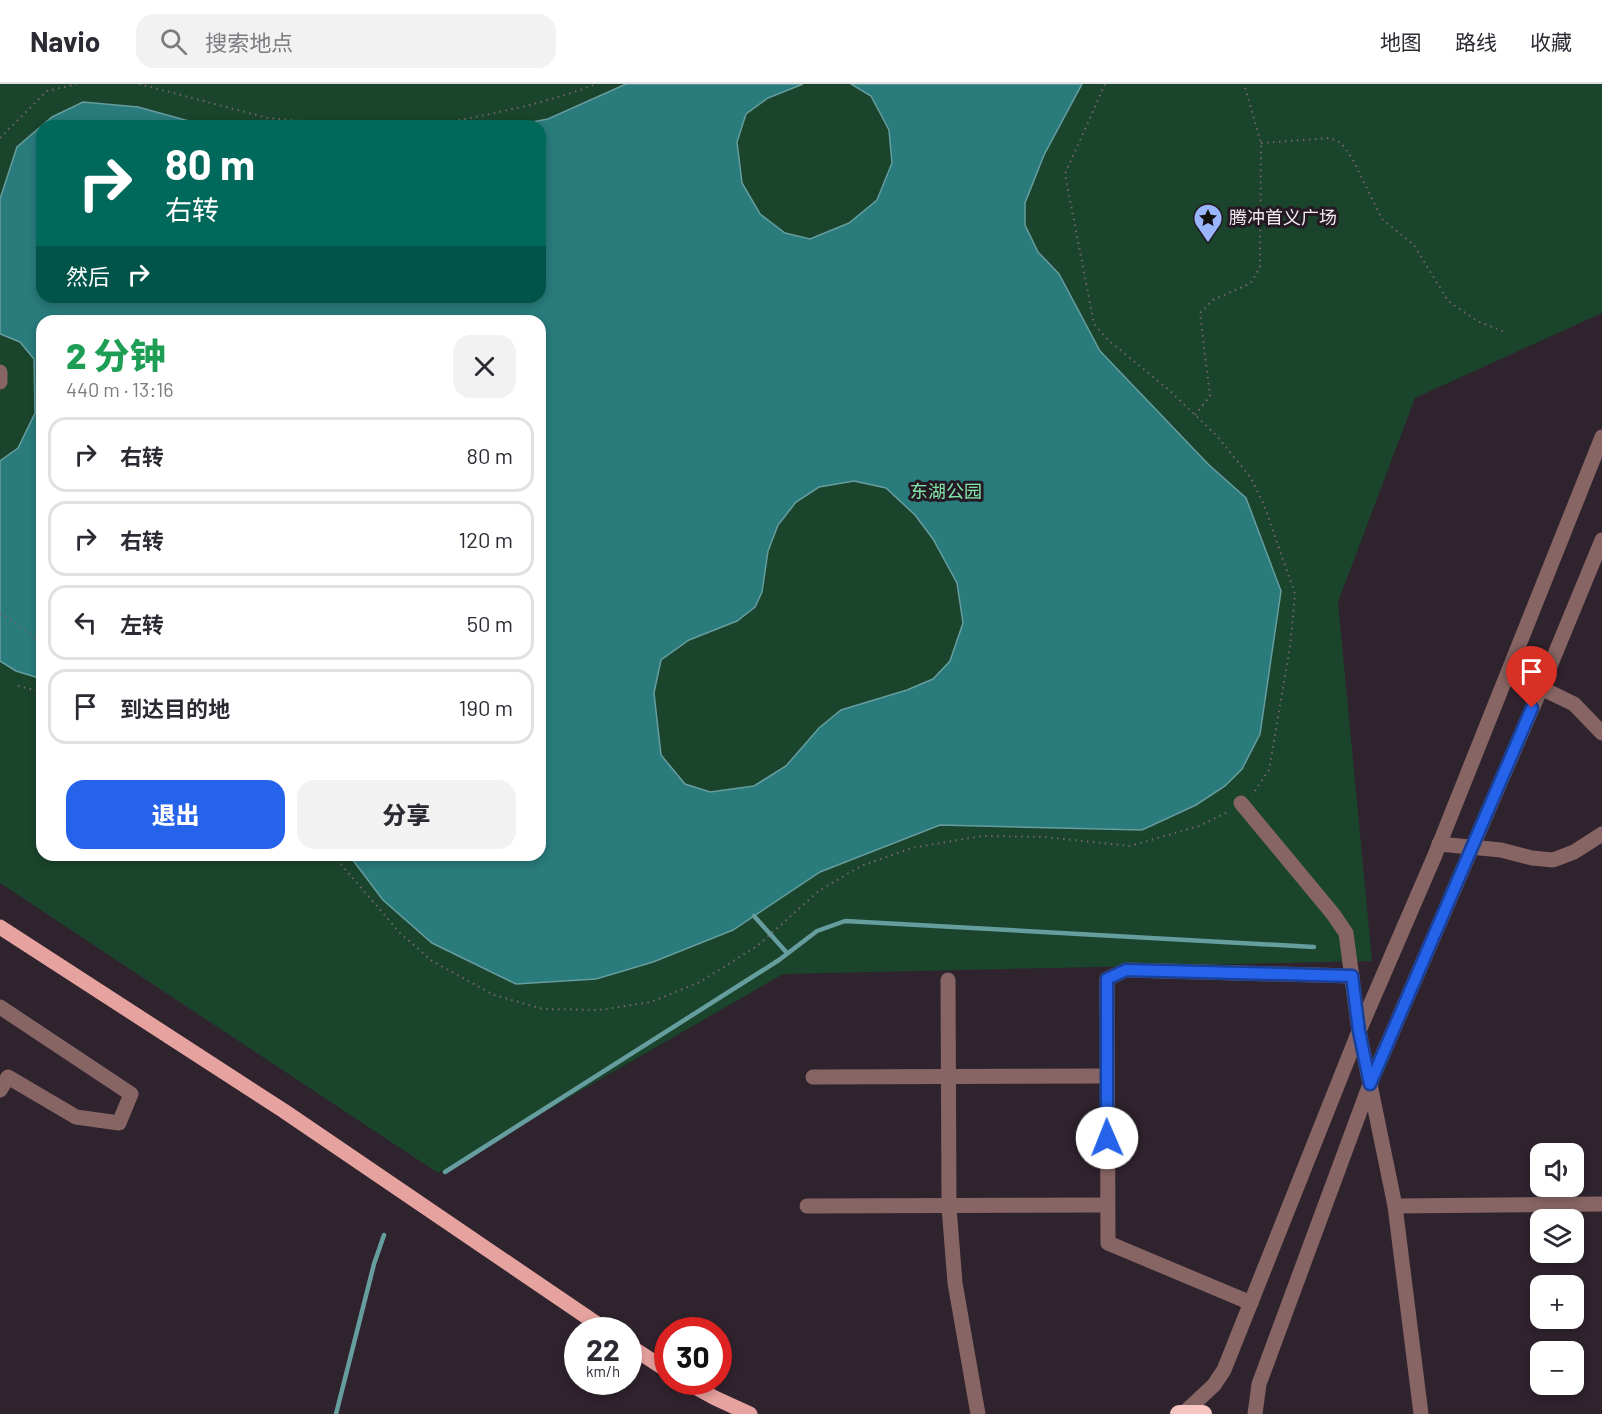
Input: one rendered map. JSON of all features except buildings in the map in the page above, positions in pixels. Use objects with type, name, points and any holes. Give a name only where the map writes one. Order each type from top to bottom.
[{"type":"highway","points":[[1181,1413],[1203,1414]]},
{"type":"main road","points":[[0,927],[284,1111],[587,1317]]},
{"type":"main road","points":[[710,1395],[750,1414]]},
{"type":"street","points":[[0,372],[0,382]]},
{"type":"street","points":[[1181,1413],[1214,1384],[1224,1370],[1359,1031],[1439,844],[1602,436]]},
{"type":"street","points":[[1255,1414],[1259,1384],[1370,1084],[1541,688],[1602,540]]},
{"type":"street","points":[[1541,688],[1574,704],[1602,733]]},
{"type":"street","points":[[1241,804],[1333,914],[1346,933],[1359,1031],[1395,1206],[1421,1414]]},
{"type":"street","points":[[1439,844],[1501,850],[1532,858],[1553,860],[1574,852],[1602,834]]},
{"type":"street","points":[[1251,1304],[1108,1244],[1107,979],[1126,970],[1352,976]]},
{"type":"street","points":[[948,980],[949,1207],[955,1283],[978,1414]]},
{"type":"street","points":[[0,1007],[131,1094],[119,1123],[76,1117],[3,1080]]},
{"type":"street","points":[[813,1077],[1106,1076]]},
{"type":"street","points":[[1395,1206],[1602,1204]]},
{"type":"street","points":[[807,1206],[1107,1206]]},
{"type":"path","points":[[0,138],[47,91],[77,84]]},
{"type":"path","points":[[139,84],[268,118],[289,120]]},
{"type":"path","points":[[460,120],[573,93],[596,84]]},
{"type":"path","points":[[338,861],[400,933],[432,961],[494,994],[543,1009],[599,1010],[651,1002],[700,982],[757,946],[820,890],[861,866],[912,848],[982,836],[1046,837],[1130,846],[1199,826],[1250,797],[1269,770],[1290,647],[1295,594],[1264,505],[1251,478],[1216,435],[1169,390],[1108,340],[1094,324],[1065,174],[1105,84]]},
{"type":"path","points":[[1195,415],[1210,396],[1200,313],[1213,300],[1251,283],[1260,267],[1261,143],[1244,84]]},
{"type":"path","points":[[1261,143],[1330,138],[1341,143],[1352,158],[1382,219],[1414,245],[1448,301],[1477,321],[1505,332]]},
{"type":"path","points":[[0,613],[36,639]]},
{"type":"path","points":[[18,686],[36,690]]},
{"type":"green space","name":"东湖公园","points":[[0,84],[1602,84],[1602,313],[1415,398],[1338,602],[1372,961],[783,974],[438,1173],[0,883]]},
{"type":"shaded area","points":[[626,84],[803,84],[768,98],[746,114],[737,142],[742,183],[760,214],[785,233],[810,239],[849,223],[877,200],[892,163],[889,130],[871,96],[851,84],[1082,84],[1044,155],[1025,203],[1025,225],[1038,252],[1059,274],[1100,351],[1208,464],[1246,498],[1281,591],[1260,734],[1242,769],[1225,786],[1196,805],[1142,830],[940,825],[820,872],[733,930],[653,962],[596,979],[516,984],[432,943],[383,900],[354,861],[546,861],[546,315],[36,315],[36,677],[16,671],[0,661],[0,461],[18,448],[35,413],[34,359],[20,342],[0,334],[0,199],[17,147],[36,131],[36,303],[546,303],[546,120],[543,120]],"holes":[[[854,481],[886,488],[915,515],[933,539],[957,583],[963,623],[950,661],[933,679],[907,690],[841,710],[819,728],[786,766],[754,786],[710,792],[685,784],[661,755],[654,693],[661,660],[689,640],[737,621],[755,607],[762,592],[768,551],[778,525],[796,502],[819,487]]]},
{"type":"shaded area","points":[[83,102],[138,107],[185,120],[48,120]]},
{"type":"waterway","points":[[754,916],[787,953]]},
{"type":"waterway","points":[[445,1172],[779,960],[817,931],[845,921],[1314,947]]},
{"type":"waterway","points":[[336,1414],[374,1264],[384,1235]]},
{"type":"place","name":"腾冲首义广场","points":[[1208,244]]},
{"type":"route","points":[[1107,1138],[1107,979],[1126,970],[1352,976],[1359,1031],[1370,1084],[1532,708]]}]
